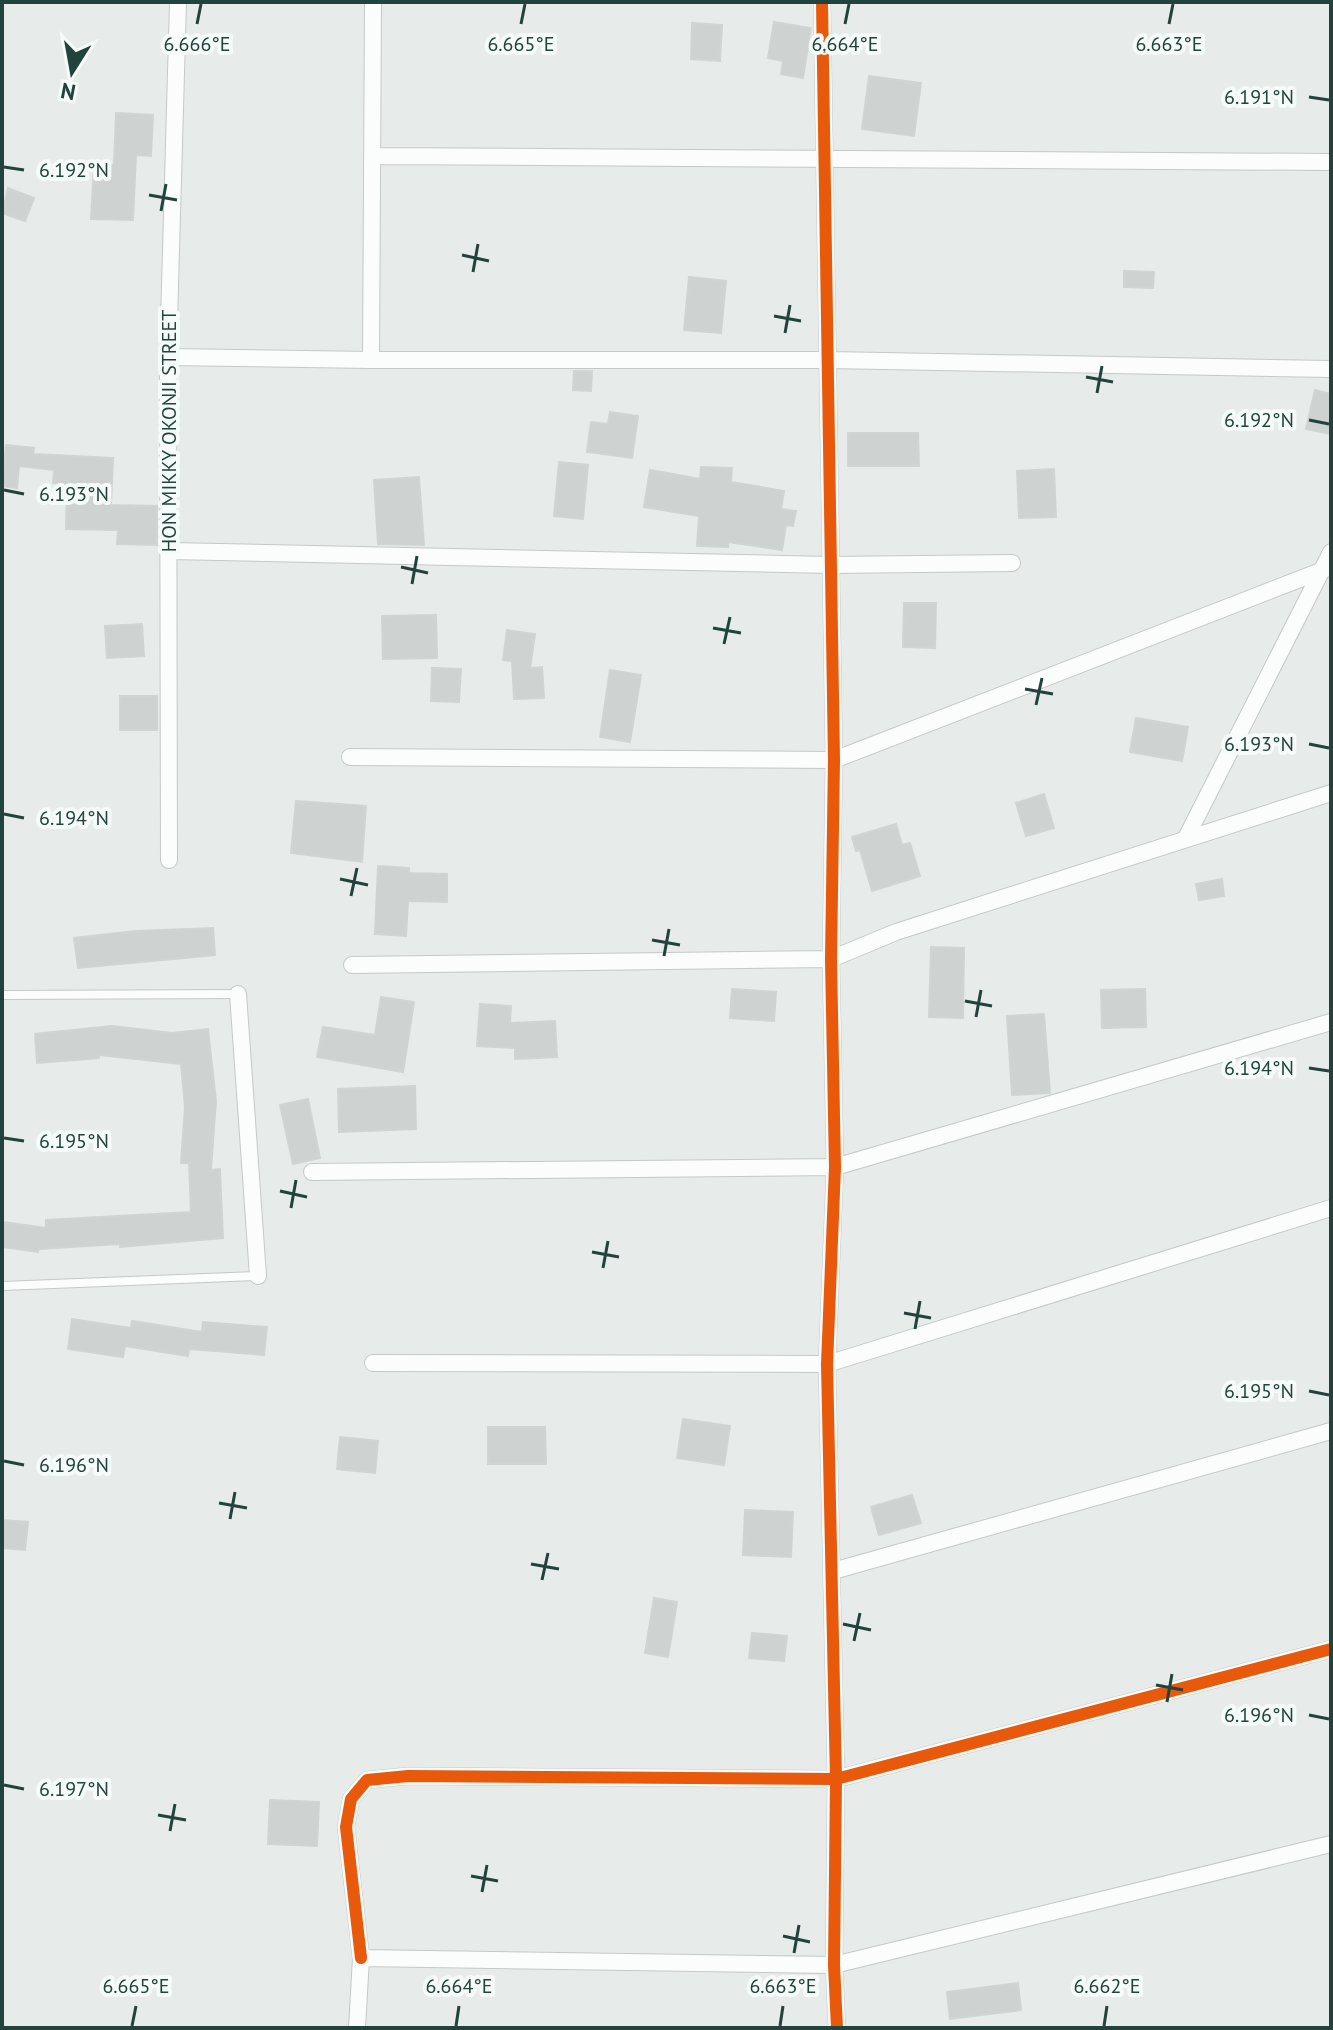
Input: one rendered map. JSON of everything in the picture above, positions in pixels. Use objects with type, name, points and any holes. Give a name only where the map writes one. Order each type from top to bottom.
[{"type":"street","name":"HON MIKKY OKONJI STREET","points":[[169,860],[168,357],[178,2]]},
{"type":"street","points":[[371,360],[373,2]]},
{"type":"street","points":[[822,2],[834,760],[831,959],[835,1167],[827,1364],[833,1571],[836,1779],[834,1965],[837,2028]]},
{"type":"street","points":[[372,156],[1331,162]]},
{"type":"street","points":[[168,357],[829,360],[1331,369]]},
{"type":"street","points":[[170,551],[830,565],[1012,563]]},
{"type":"street","points":[[1186,838],[1326,569],[1331,552]]},
{"type":"street","points":[[350,757],[834,760],[1326,569]]},
{"type":"street","points":[[352,965],[831,959],[896,932],[1331,793]]},
{"type":"street","points":[[238,994],[258,1276]]},
{"type":"street","points":[[312,1172],[835,1167],[1331,1022]]},
{"type":"street","points":[[373,1363],[827,1364],[1331,1208]]},
{"type":"street","points":[[833,1571],[1331,1431]]},
{"type":"street","points":[[357,2028],[361,1958],[346,1827],[351,1799],[367,1780],[408,1776],[836,1779],[1331,1649]]},
{"type":"street","points":[[361,1958],[834,1965],[1331,1844]]},
{"type":"lane","points":[[2,995],[238,994]]},
{"type":"lane","points":[[2,1286],[258,1276]]},
{"type":"building","points":[[774,22],[811,28],[803,78],[781,74],[783,61],[768,58]]},
{"type":"building","points":[[692,23],[722,25],[720,61],[691,59]]},
{"type":"building","points":[[869,76],[921,83],[914,136],[862,129]]},
{"type":"building","points":[[116,113],[153,115],[151,156],[136,155],[133,220],[91,219],[94,164],[114,165]]},
{"type":"building","points":[[8,188],[34,198],[25,221],[2,213]]},
{"type":"building","points":[[1124,271],[1154,272],[1153,288],[1124,287]]},
{"type":"building","points":[[689,277],[726,281],[721,333],[684,330]]},
{"type":"building","points":[[574,371],[592,371],[591,391],[573,390]]},
{"type":"building","points":[[1315,390],[1331,394],[1331,434],[1306,429]]},
{"type":"building","points":[[610,412],[638,416],[632,458],[587,452],[591,422],[608,424]]},
{"type":"building","points":[[848,433],[918,433],[919,466],[848,466]]},
{"type":"building","points":[[6,445],[34,448],[33,454],[113,458],[111,505],[157,506],[157,545],[117,544],[118,530],[66,529],[67,484],[53,483],[54,470],[19,466],[17,488],[2,486]]},
{"type":"building","points":[[559,462],[588,465],[583,519],[554,516]]},
{"type":"building","points":[[701,467],[732,468],[731,482],[784,491],[781,509],[796,511],[793,526],[786,525],[782,550],[728,542],[728,547],[697,546],[699,516],[644,507],[650,470],[700,479]]},
{"type":"building","points":[[1054,469],[1056,517],[1019,518],[1017,471]]},
{"type":"building","points":[[419,477],[424,545],[378,544],[374,480]]},
{"type":"building","points":[[904,603],[936,603],[935,648],[903,647]]},
{"type":"building","points":[[436,615],[437,658],[383,659],[382,616]]},
{"type":"building","points":[[142,624],[144,656],[107,658],[105,626]]},
{"type":"building","points":[[507,630],[535,634],[530,668],[542,667],[544,698],[514,699],[512,661],[503,660]]},
{"type":"building","points":[[432,668],[461,669],[459,702],[431,701]]},
{"type":"building","points":[[610,670],[641,675],[630,742],[600,737]]},
{"type":"building","points":[[120,696],[157,696],[157,730],[120,730]]},
{"type":"building","points":[[1136,718],[1188,727],[1182,761],[1130,752]]},
{"type":"building","points":[[1044,794],[1054,828],[1026,836],[1016,803]]},
{"type":"building","points":[[296,801],[366,806],[362,862],[291,853]]},
{"type":"building","points":[[896,824],[902,845],[910,843],[920,876],[872,891],[860,850],[856,851],[852,837]]},
{"type":"building","points":[[378,866],[409,868],[409,873],[447,874],[447,902],[408,901],[406,936],[375,934]]},
{"type":"building","points":[[1222,879],[1224,896],[1199,900],[1196,884]]},
{"type":"building","points":[[213,928],[215,955],[78,968],[74,938],[136,931]]},
{"type":"building","points":[[931,947],[964,948],[963,1018],[929,1017]]},
{"type":"building","points":[[732,989],[776,992],[774,1021],[730,1018]]},
{"type":"building","points":[[1145,989],[1146,1027],[1102,1028],[1101,990]]},
{"type":"building","points":[[381,997],[414,1002],[403,1072],[317,1057],[323,1027],[375,1035]]},
{"type":"building","points":[[480,1004],[511,1006],[510,1023],[555,1021],[557,1057],[515,1059],[515,1048],[477,1046]]},
{"type":"building","points":[[1044,1014],[1050,1093],[1012,1095],[1007,1016]]},
{"type":"building","points":[[112,1026],[172,1033],[208,1029],[216,1101],[211,1170],[220,1169],[223,1238],[120,1247],[120,1244],[39,1249],[38,1252],[2,1247],[2,1222],[46,1228],[46,1220],[191,1212],[189,1163],[181,1163],[185,1107],[181,1064],[99,1055],[99,1058],[37,1063],[35,1034]]},
{"type":"building","points":[[415,1086],[416,1129],[339,1132],[338,1089]]},
{"type":"building","points":[[308,1099],[320,1158],[293,1164],[280,1105]]},
{"type":"building","points":[[72,1319],[131,1328],[132,1321],[202,1332],[203,1322],[267,1327],[264,1355],[189,1349],[188,1356],[125,1346],[123,1357],[68,1349]]},
{"type":"building","points":[[683,1419],[730,1426],[724,1465],[677,1458]]},
{"type":"building","points":[[488,1427],[545,1427],[546,1464],[488,1464]]},
{"type":"building","points":[[340,1437],[378,1441],[375,1473],[337,1469]]},
{"type":"building","points":[[912,1495],[921,1523],[879,1535],[871,1507]]},
{"type":"building","points":[[745,1510],[793,1512],[791,1557],[743,1555]]},
{"type":"building","points":[[2,1520],[28,1522],[25,1550],[2,1548]]},
{"type":"building","points":[[654,1598],[677,1602],[668,1657],[645,1653]]},
{"type":"building","points":[[752,1633],[787,1636],[784,1661],[749,1658]]},
{"type":"building","points":[[270,1800],[319,1802],[317,1846],[268,1844]]},
{"type":"building","points":[[1018,1983],[1021,2010],[950,2019],[947,1992]]},
{"type":"cycle path","points":[[822,2],[834,760],[831,959],[835,1167],[827,1364],[836,1779],[834,1965],[837,2028]]},
{"type":"cycle path","points":[[361,1958],[346,1827],[351,1799],[367,1780],[408,1776],[836,1779],[1331,1649]]}]
